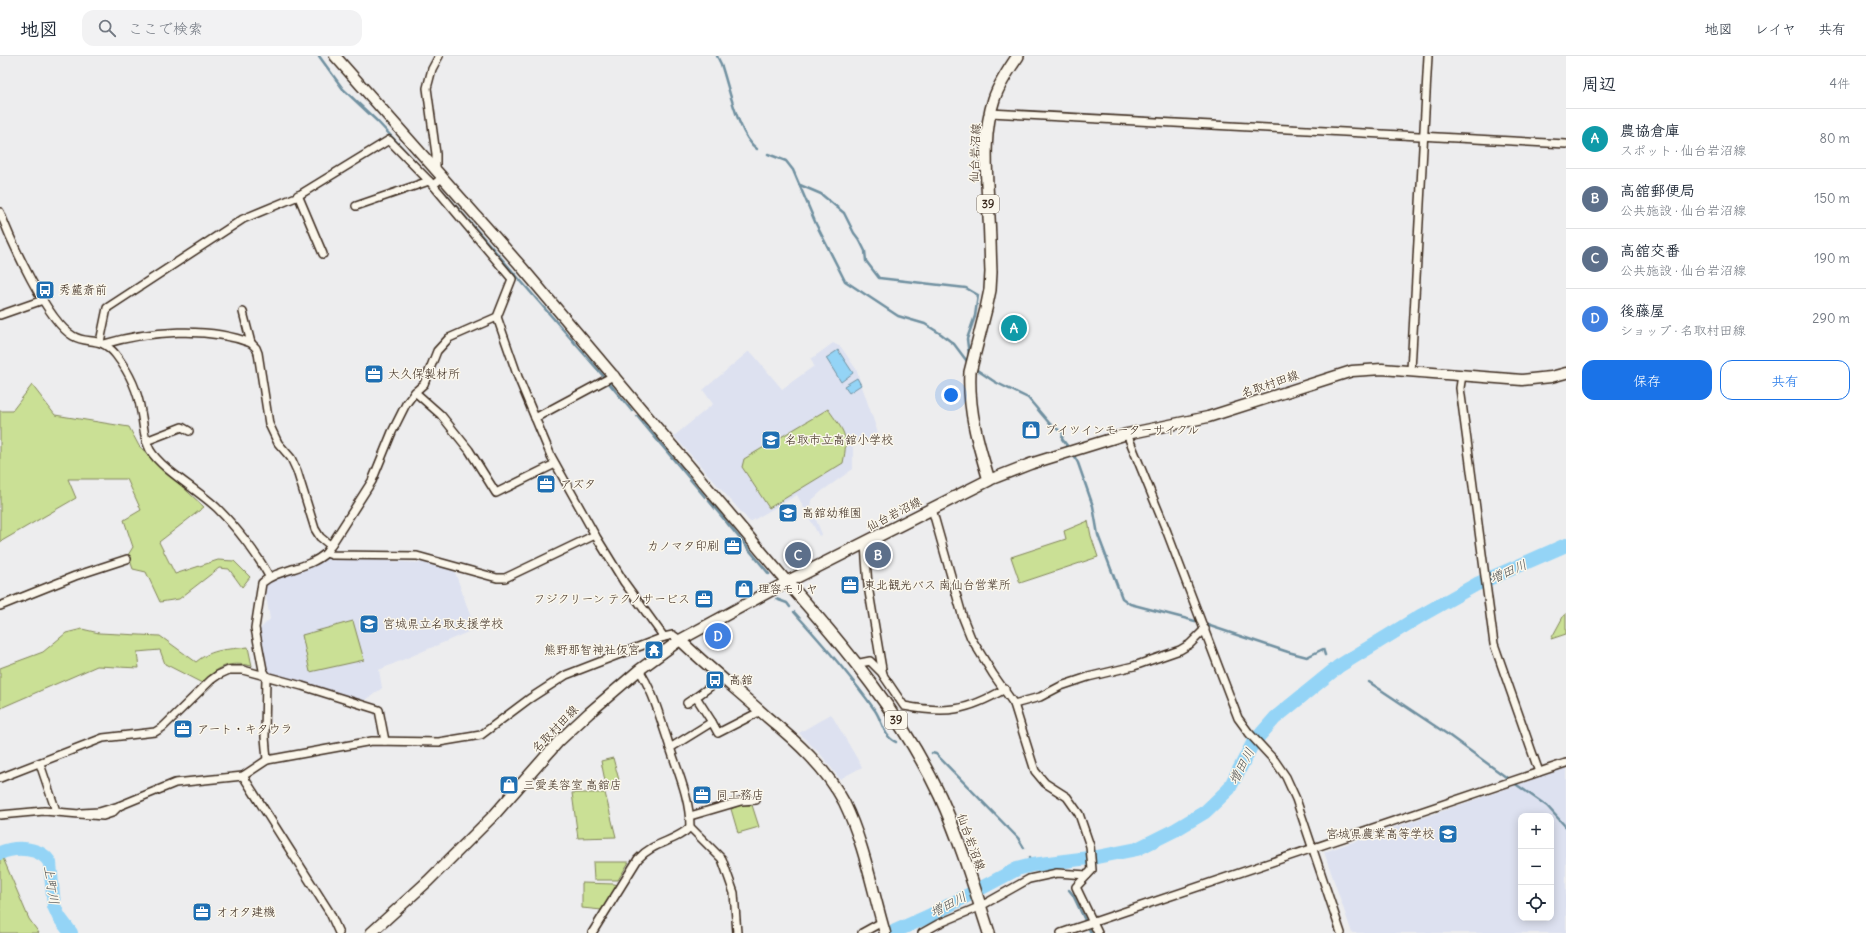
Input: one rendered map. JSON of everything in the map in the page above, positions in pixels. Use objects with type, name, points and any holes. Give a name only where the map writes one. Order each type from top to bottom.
[{"type":"main road","points":[[335,56],[436,168],[435,181],[615,375],[787,582]]},
{"type":"main road","name":"仙台岩沼線","points":[[989,933],[940,796],[918,754],[872,686],[787,582],[865,544],[989,480],[972,420],[970,403],[970,372],[991,284],[986,165],[987,135],[990,113],[995,97],[1007,72],[1018,56]]},
{"type":"main road","name":"名取村田線","points":[[989,480],[1072,451],[1127,434],[1208,418],[1352,371],[1367,369],[1411,370],[1461,381],[1522,380],[1551,377],[1566,373]]},
{"type":"main road","name":"名取村田線","points":[[371,933],[428,881],[495,814],[559,741],[639,670],[680,640],[787,582]]},
{"type":"main road","points":[[680,640],[801,747],[822,770],[844,802],[860,842],[883,927]]},
{"type":"street","points":[[436,168],[436,154],[428,88],[432,69],[439,56]]},
{"type":"street","points":[[1411,370],[1428,56]]},
{"type":"street","points":[[990,113],[1566,144]]},
{"type":"street","points":[[102,343],[107,308],[243,219],[300,198],[389,140],[435,181],[512,279],[498,317],[518,377],[535,418],[555,464],[595,535],[624,582],[664,637]]},
{"type":"street","points":[[356,206],[435,181]]},
{"type":"street","points":[[300,198],[324,254]]},
{"type":"street","points":[[0,212],[25,267],[43,300],[61,328],[74,337],[102,343],[150,334],[204,333],[251,343]]},
{"type":"street","points":[[0,315],[43,300]]},
{"type":"street","points":[[243,312],[251,343],[256,348],[258,353],[269,424],[278,444],[290,458],[297,471],[315,529],[320,537],[330,546]]},
{"type":"street","points":[[267,760],[265,737],[266,675],[263,670],[255,628],[262,583],[269,576],[289,571],[306,564],[320,558],[326,552],[372,481],[392,432],[406,404],[415,392],[424,384],[437,351],[448,338],[498,317]]},
{"type":"street","points":[[102,343],[115,354],[131,377],[138,392],[143,434],[150,450],[162,463],[218,509],[258,555],[269,576]]},
{"type":"street","points":[[535,418],[615,375]]},
{"type":"street","points":[[1461,381],[1486,595],[1494,644],[1539,772]]},
{"type":"street","points":[[415,392],[441,415],[470,450],[496,493],[555,464]]},
{"type":"street","points":[[146,441],[182,427],[189,431]]},
{"type":"street","points":[[1127,434],[1238,718],[1249,733],[1275,761],[1286,777],[1296,799],[1341,933]]},
{"type":"street","points":[[932,509],[963,618],[971,638],[1014,704],[1035,771],[1045,783],[1067,797],[1079,814],[1090,846],[1089,873],[1076,887],[1088,924],[1098,933]]},
{"type":"street","points":[[326,552],[332,555],[417,556],[497,578],[505,578],[595,535]]},
{"type":"street","points":[[865,544],[868,586],[883,674]]},
{"type":"street","points":[[0,606],[75,576],[127,559]]},
{"type":"street","points":[[1014,704],[1040,697],[1061,686],[1088,677],[1134,666],[1180,650],[1190,644],[1203,626]]},
{"type":"street","points":[[0,815],[56,811],[103,816],[112,813],[119,806],[175,783],[243,776],[267,760],[341,746],[385,741],[440,742],[481,735],[529,699],[566,675],[664,637],[673,636],[680,640]]},
{"type":"street","points":[[855,664],[870,661],[883,674],[904,706],[928,710],[955,710],[983,702],[1005,689]]},
{"type":"street","points":[[0,778],[40,764],[103,738],[155,732],[163,728],[211,680],[229,670],[243,670],[266,675],[379,710],[385,741]]},
{"type":"street","points":[[639,670],[649,688],[681,780],[690,816],[690,827],[722,859],[734,893],[737,933]]},
{"type":"street","points":[[687,703],[722,678]]},
{"type":"street","points":[[696,697],[718,733],[761,711]]},
{"type":"street","points":[[670,748],[712,722]]},
{"type":"street","points":[[1062,933],[1566,763]]},
{"type":"street","points":[[40,764],[56,811]]},
{"type":"street","points":[[243,776],[330,913],[339,933]]},
{"type":"street","points":[[690,816],[741,801],[756,800]]},
{"type":"street","points":[[592,933],[641,855],[652,846],[682,834],[690,827]]},
{"type":"street","points":[[922,933],[1029,879],[1057,873],[1089,873]]},
{"type":"street","points":[[862,933],[883,927]]},
{"type":"shaded area","name":"名取市立高舘小学校","points":[[833,343],[841,347],[856,369],[879,436],[853,444],[853,469],[812,500],[811,508],[822,534],[819,536],[797,495],[750,522],[674,436],[713,404],[703,390],[748,352],[752,353],[782,389],[814,366],[811,359]]},
{"type":"shaded area","name":"宮城県立名取支援学校","points":[[326,558],[427,563],[454,569],[475,629],[379,670],[382,688],[366,700],[352,700],[273,674],[264,669],[259,630],[270,619],[265,590],[268,581],[299,570]]},
{"type":"shaded area","points":[[831,714],[862,767],[840,779],[821,755],[799,733]]},
{"type":"shaded area","name":"宮城県農業高等学校","points":[[1566,768],[1566,933],[1352,933],[1324,852]]},
{"type":"green space","points":[[32,385],[55,415],[129,427],[139,446],[204,507],[159,542],[175,574],[218,560],[234,561],[250,577],[242,587],[229,569],[219,568],[179,599],[160,602],[146,572],[133,569],[128,555],[133,547],[124,520],[141,510],[127,479],[68,479],[76,498],[0,542],[0,411],[12,411]]},
{"type":"green space","points":[[828,409],[844,434],[845,453],[843,463],[769,508],[742,467],[744,459]]},
{"type":"green space","points":[[1088,521],[1098,557],[1020,583],[1011,557],[1066,539],[1064,531]]},
{"type":"green space","points":[[1566,613],[1566,634],[1551,639],[1564,615]]},
{"type":"green space","points":[[353,621],[364,660],[310,672],[302,635]]},
{"type":"green space","points":[[82,629],[99,633],[160,636],[196,662],[202,657],[214,652],[248,647],[252,666],[236,664],[224,666],[214,672],[202,683],[165,664],[160,650],[137,652],[139,668],[97,666],[3,707],[0,710],[0,668],[43,652],[66,633]]},
{"type":"green space","points":[[613,758],[619,780],[614,781],[616,789],[607,791],[601,761]]},
{"type":"green space","points":[[572,793],[605,793],[616,837],[578,838]]},
{"type":"green space","points":[[740,805],[752,805],[759,827],[738,833],[731,809]]},
{"type":"green space","points":[[3,858],[29,919],[39,933],[0,933],[0,859]]},
{"type":"green space","points":[[593,862],[629,862],[618,880],[594,880]]},
{"type":"green space","points":[[582,883],[618,885],[602,910],[582,908]]},
{"type":"water","points":[[838,350],[853,373],[841,382],[826,358]]},
{"type":"water","points":[[857,378],[861,385],[849,393],[844,386]]},
{"type":"waterway","points":[[319,56],[343,89],[377,121],[424,171]]},
{"type":"waterway","points":[[717,56],[721,64],[739,122],[744,133],[757,149]]},
{"type":"waterway","points":[[768,154],[786,161],[793,170],[816,224],[845,281],[898,316],[925,324],[941,334],[954,344],[969,364]]},
{"type":"waterway","points":[[800,185],[821,194],[844,213],[865,251],[866,261],[879,278],[966,288],[978,295],[975,316],[967,339],[969,355]]},
{"type":"waterway","points":[[442,190],[605,378]]},
{"type":"waterway","points":[[974,368],[995,382],[1028,398],[1050,424],[1063,433],[1062,439],[1069,448]]},
{"type":"waterway","points":[[608,382],[632,411]]},
{"type":"waterway","points":[[637,416],[705,497]]},
{"type":"waterway","points":[[1073,454],[1078,463],[1093,506],[1098,535],[1122,598],[1130,604],[1199,622]]},
{"type":"waterway","points":[[709,501],[769,574]]},
{"type":"waterway","name":"増田川","points":[[891,933],[929,916],[1017,869],[1032,865],[1097,857],[1137,849],[1175,830],[1205,812],[1229,789],[1253,743],[1275,718],[1339,666],[1422,615],[1477,584],[1566,545]]},
{"type":"waterway","points":[[776,599],[787,603],[790,607]]},
{"type":"waterway","points":[[794,612],[855,684],[877,713],[885,732],[892,740],[896,742]]},
{"type":"waterway","points":[[1204,624],[1307,657],[1323,649],[1325,655]]},
{"type":"waterway","points":[[1369,682],[1447,734],[1510,780]]},
{"type":"waterway","points":[[932,753],[936,754],[1018,838],[1024,848]]},
{"type":"waterway","points":[[1514,783],[1547,806],[1566,827]]},
{"type":"waterway","name":"上町川","points":[[0,853],[13,849],[28,849],[41,854],[46,858],[50,863],[54,906],[59,917],[71,933]]},
{"type":"waterway","name":"増田川","points":[[1029,858],[1032,865]]},
{"type":"waterway","points":[[1069,890],[1073,895],[1091,933]]},
{"type":"place","name":"秀麓斎前","points":[[45,290]]},
{"type":"place","name":"農協倉庫","points":[[1014,328]]},
{"type":"place","name":"大久保製材所","points":[[374,374]]},
{"type":"place","name":"ブイツインモーターサイクル","points":[[1031,430]]},
{"type":"place","name":"名取市立高舘小学校","points":[[771,440]]},
{"type":"place","name":"アズタ","points":[[546,484]]},
{"type":"place","name":"高舘幼稚園","points":[[788,513]]},
{"type":"place","name":"カノマタ印刷","points":[[733,546]]},
{"type":"place","name":"高舘交番","points":[[798,555]]},
{"type":"place","name":"高舘郵便局","points":[[878,555]]},
{"type":"place","name":"東北観光バス 南仙台営業所","points":[[850,585]]},
{"type":"place","name":"理容モリヤ","points":[[744,589]]},
{"type":"place","name":"フジクリーン テクノサービス","points":[[704,599]]},
{"type":"place","name":"宮城県立名取支援学校","points":[[369,624]]},
{"type":"place","name":"後藤屋","points":[[718,636]]},
{"type":"place","name":"熊野那智神社仮宮","points":[[654,650]]},
{"type":"place","name":"高舘","points":[[715,680]]},
{"type":"place","name":"アート・キタウラ","points":[[183,729]]},
{"type":"place","name":"三愛美容室 高舘店","points":[[509,785]]},
{"type":"place","name":"同工務店","points":[[702,795]]},
{"type":"place","name":"宮城県農業高等学校","points":[[1448,834]]},
{"type":"place","name":"オオタ建機","points":[[202,912]]}]
